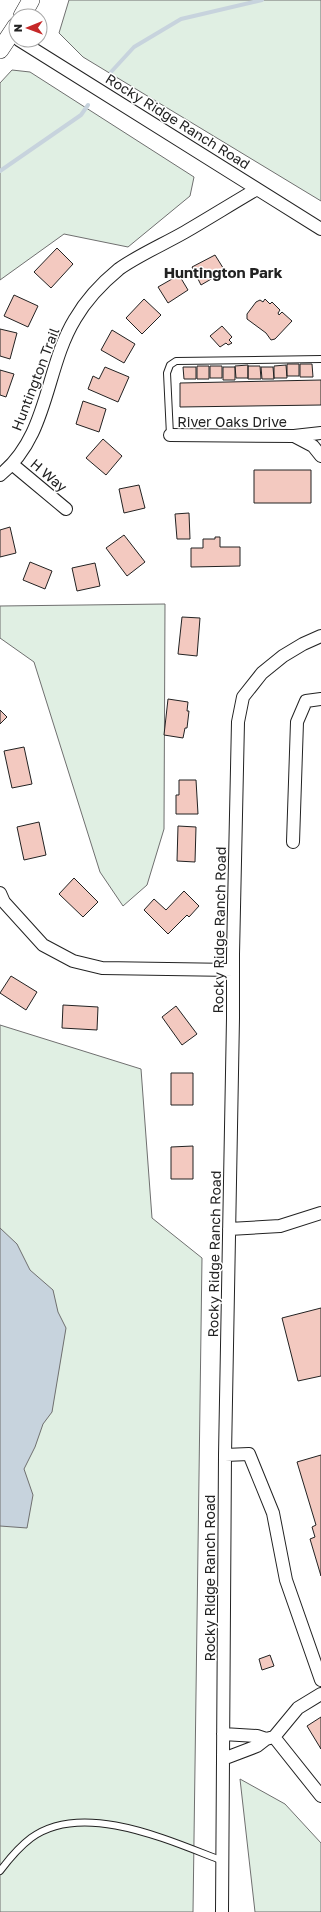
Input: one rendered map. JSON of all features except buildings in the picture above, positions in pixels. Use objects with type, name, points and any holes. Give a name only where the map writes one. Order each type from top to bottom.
[{"type":"street","points":[[0,50],[8,42]]},
{"type":"street","name":"Rocky Ridge Ranch Road","points":[[35,48],[321,229]]},
{"type":"street","name":"Huntington Trail","points":[[0,475],[12,464],[27,442],[43,410],[61,350],[75,320],[92,296],[119,269],[257,189]]},
{"type":"street","name":"River Oaks Drive","points":[[170,435],[294,436],[321,433]]},
{"type":"street","name":"River Oaks Drive","points":[[294,436],[313,446],[321,456]]},
{"type":"street","name":"H Way","points":[[12,464],[66,509]]},
{"type":"street","name":"Rocky Ridge Ranch Road","points":[[222,1912],[225,1455],[238,722],[243,697],[262,673],[283,656],[303,644],[321,636]]},
{"type":"street","points":[[293,842],[296,722],[306,701],[321,700]]},
{"type":"street","points":[[0,893],[4,902],[44,945],[73,960],[102,968],[233,970]]},
{"type":"street","points":[[229,1229],[280,1226],[321,1212]]},
{"type":"street","points":[[225,1455],[249,1454],[273,1513],[286,1580],[321,1680]]},
{"type":"street","points":[[223,1759],[257,1746],[270,1738],[298,1708],[321,1694]]},
{"type":"street","points":[[224,1734],[270,1738],[321,1796]]},
{"type":"lane","points":[[170,435],[167,373],[170,365],[176,361],[321,359]]},
{"type":"lane","points":[[0,1871],[13,1854],[32,1837],[58,1826],[95,1822],[145,1832],[223,1861]]},
{"type":"green space","points":[[69,0],[321,0],[321,201],[83,57],[59,33]]},
{"type":"green space","points":[[12,70],[30,72],[194,177],[190,196],[128,247],[64,234],[0,280],[0,83]]},
{"type":"green space","points":[[165,604],[164,829],[147,885],[123,906],[100,872],[34,662],[0,638],[0,606]]},
{"type":"green space","points":[[0,1025],[141,1069],[152,1218],[202,1258],[193,1912],[0,1912]]},
{"type":"green space","points":[[240,1779],[285,1804],[321,1843],[321,1912],[255,1912]]},
{"type":"shaded area","points":[[0,1228],[17,1244],[30,1270],[53,1290],[58,1312],[66,1328],[52,1412],[43,1424],[35,1447],[24,1469],[33,1495],[27,1528],[0,1526]]},
{"type":"waterway","points":[[111,72],[134,47],[181,19],[262,0]]},
{"type":"waterway","points":[[0,171],[81,115],[88,105]]},
{"type":"district","name":"Huntington Park","points":[[223,272]]}]
